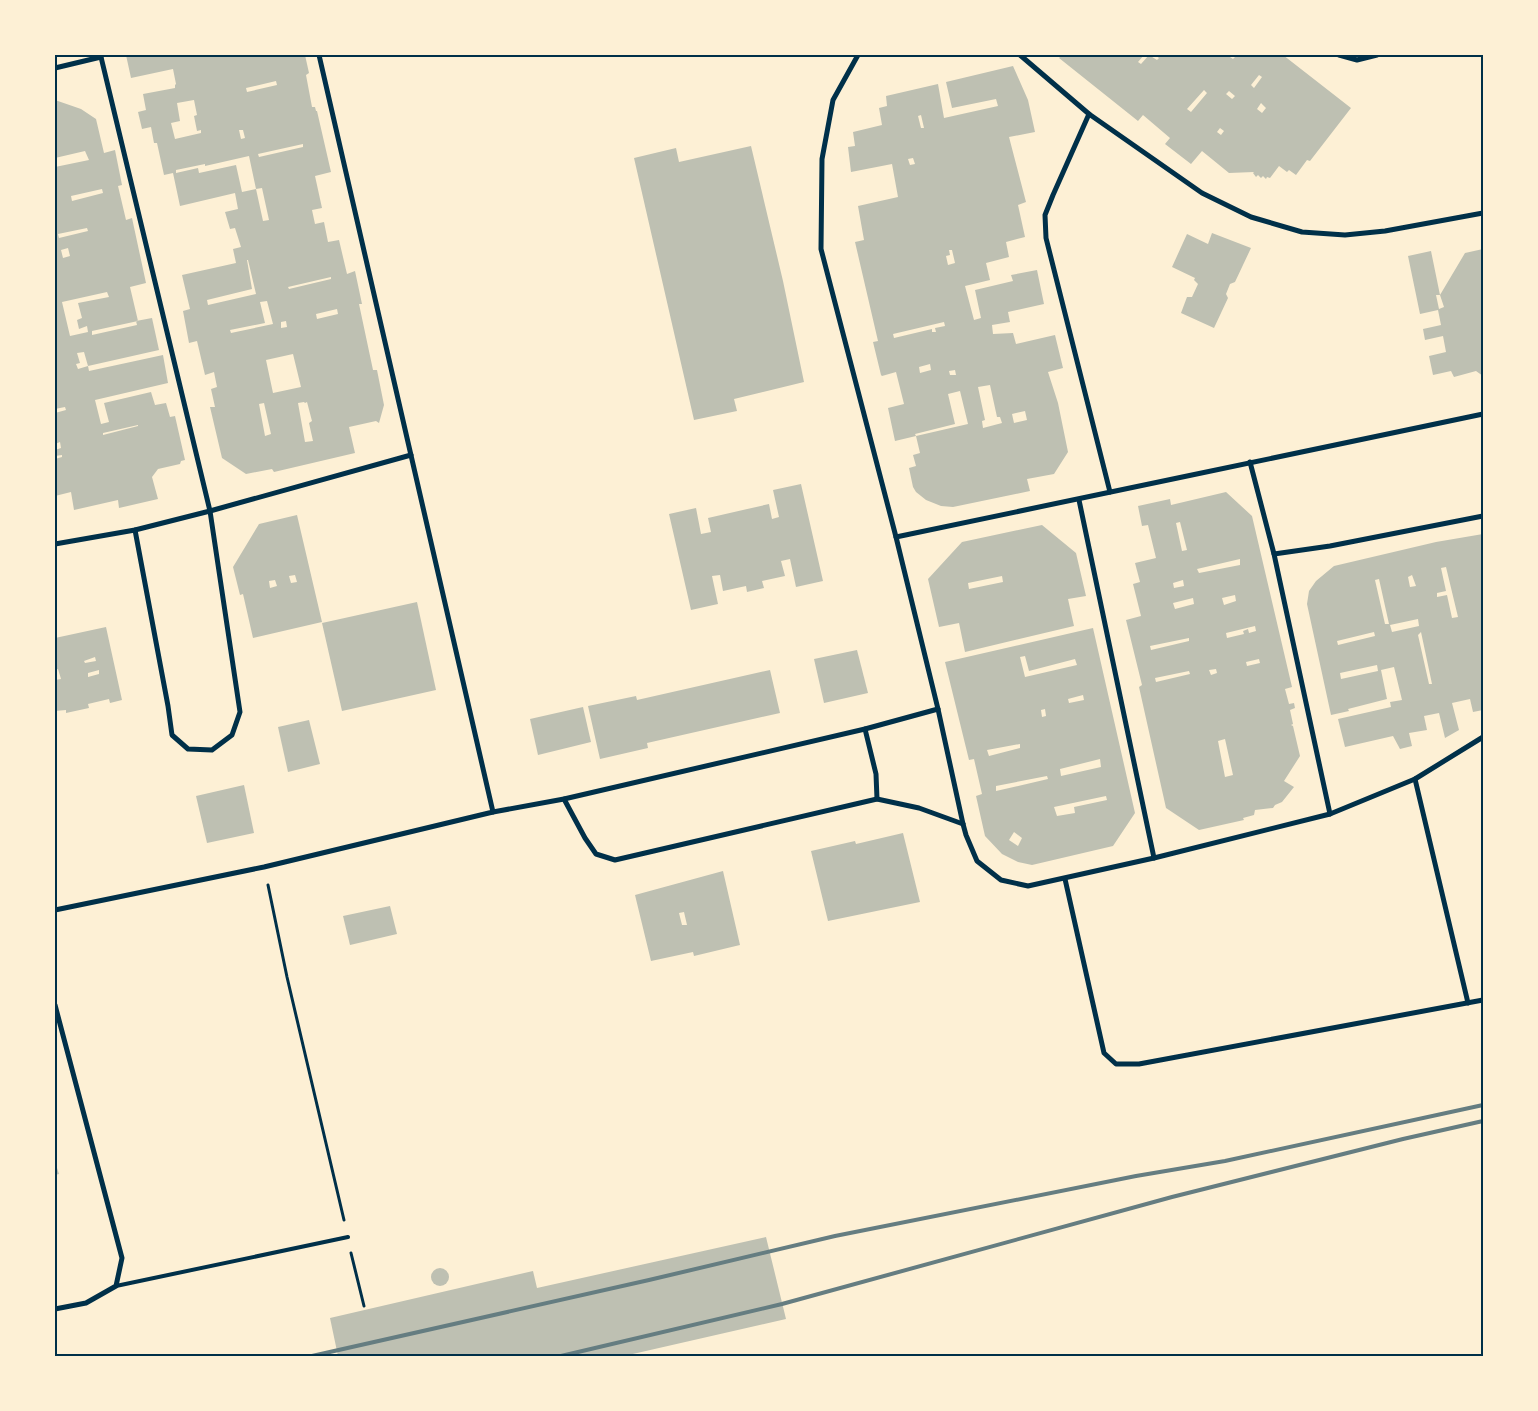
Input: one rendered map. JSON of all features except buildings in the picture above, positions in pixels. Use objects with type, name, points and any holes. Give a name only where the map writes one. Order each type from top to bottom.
[{"type":"street","points":[[319,55],[493,812]]},
{"type":"street","points":[[858,55],[833,100],[831,108],[822,160],[821,249],[896,537],[938,709],[963,824],[977,861],[1000,880],[1028,886],[1154,858],[1330,814],[1415,778],[1483,737]]},
{"type":"street","points":[[1020,55],[1089,114],[1202,193],[1251,217],[1302,232],[1345,235],[1385,231],[1483,213]]},
{"type":"street","points":[[1339,55],[1357,60],[1377,55]]},
{"type":"street","points":[[55,68],[101,56],[210,511],[240,712],[232,735],[212,750],[188,749],[172,735],[135,530]]},
{"type":"street","points":[[1089,114],[1046,215],[1046,238],[1110,492]]},
{"type":"street","points":[[896,537],[1483,414]]},
{"type":"street","points":[[55,544],[135,530],[411,455]]},
{"type":"street","points":[[1250,462],[1274,554],[1330,814]]},
{"type":"street","points":[[1079,500],[1154,858]]},
{"type":"street","points":[[1274,554],[1330,546],[1483,516]]},
{"type":"street","points":[[55,910],[264,867],[493,812],[564,799],[865,729],[938,709]]},
{"type":"street","points":[[865,729],[876,774],[877,799]]},
{"type":"street","points":[[1415,778],[1468,1003]]},
{"type":"street","points":[[564,799],[596,854],[615,860],[877,799],[919,808],[963,824]]},
{"type":"street","points":[[1065,878],[1104,1053],[1116,1064],[1139,1064],[1483,1000]]},
{"type":"street","points":[[55,1005],[122,1258],[116,1286],[86,1302],[55,1309]]},
{"type":"lane","points":[[116,1286],[348,1237]]},
{"type":"path","points":[[264,867],[287,977],[364,1306]]},
{"type":"railway","points":[[312,1356],[835,1236],[1136,1176],[1225,1161],[1483,1105]]},
{"type":"railway","points":[[561,1356],[782,1304],[1172,1197],[1403,1139],[1483,1121]]}]
